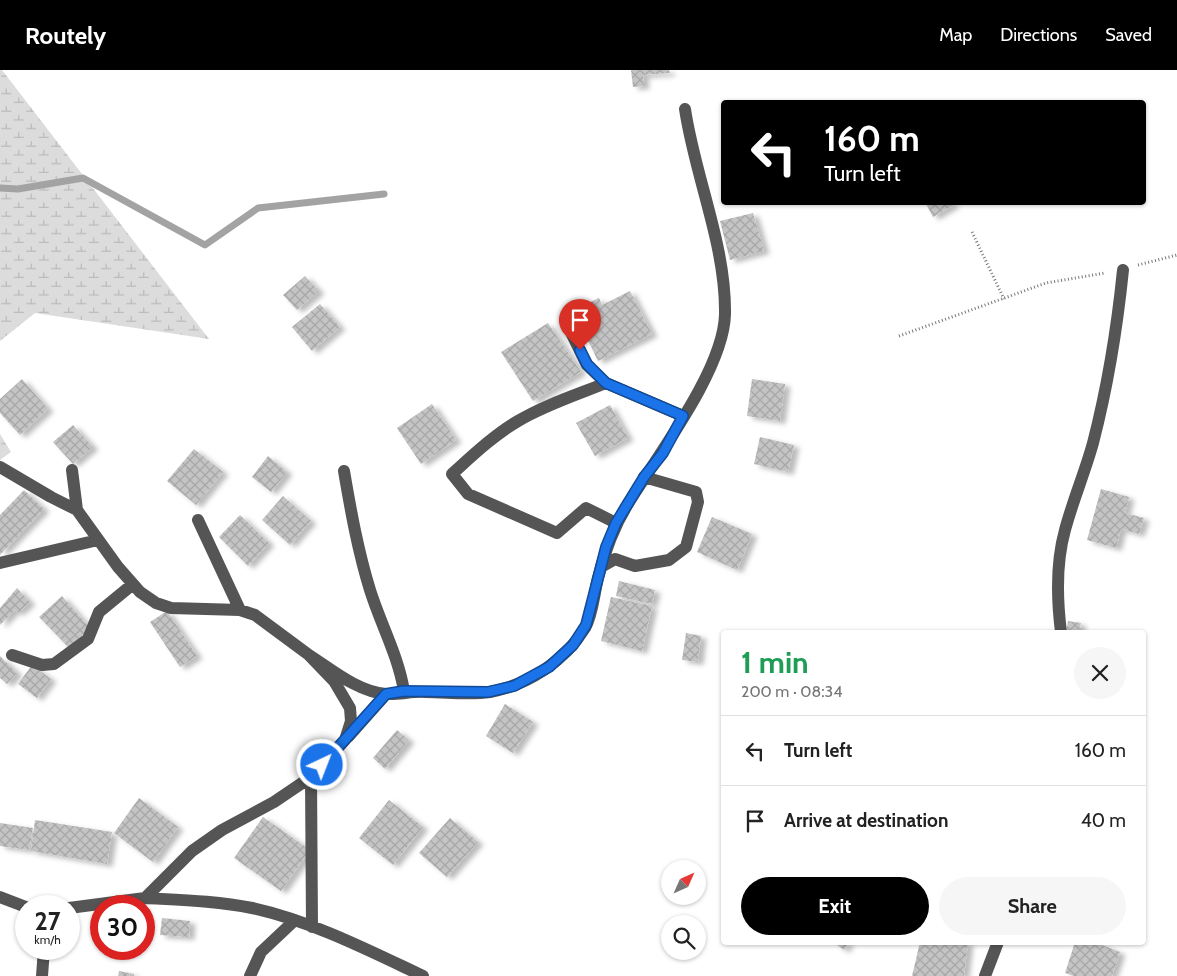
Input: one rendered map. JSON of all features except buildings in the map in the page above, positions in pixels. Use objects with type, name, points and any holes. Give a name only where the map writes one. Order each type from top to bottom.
[{"type":"street","points":[[72,470],[77,510],[133,584],[156,603],[171,608],[240,610],[266,621],[309,655],[342,676],[365,688],[386,694],[404,691],[488,692],[514,686],[549,667],[573,645],[586,625],[600,567],[616,523],[644,477],[663,453],[719,346],[725,314],[717,242],[698,173],[685,109]]},
{"type":"street","points":[[1061,630],[1058,575],[1064,532],[1092,446],[1108,383],[1117,330],[1123,270]]},
{"type":"street","points":[[565,320],[587,364],[606,383],[683,416]]},
{"type":"street","points":[[606,383],[559,401],[517,422],[452,474],[468,494],[557,533],[586,508],[616,523]]},
{"type":"street","points":[[0,467],[77,510]]},
{"type":"street","points":[[344,471],[356,543],[371,592],[400,667],[404,691]]},
{"type":"street","points":[[600,567],[615,560],[635,566],[669,560],[686,547],[698,502],[696,492],[644,477]]},
{"type":"street","points":[[198,520],[240,610]]},
{"type":"street","points":[[0,562],[98,540]]},
{"type":"street","points":[[12,655],[42,666],[54,664],[88,639],[99,612],[133,584]]},
{"type":"street","points":[[309,655],[334,681],[350,708],[350,721],[345,740]]},
{"type":"street","points":[[148,895],[192,851],[222,830],[274,802],[311,777],[386,694]]},
{"type":"street","points":[[311,777],[312,927]]},
{"type":"street","points":[[0,897],[15,903]]},
{"type":"street","points":[[155,899],[203,901],[251,908],[296,920],[423,976]]},
{"type":"street","points":[[250,976],[261,952],[296,920]]},
{"type":"street","points":[[985,976],[997,945]]},
{"type":"street","points":[[42,976],[43,960]]},
{"type":"path","points":[[972,232],[1004,298]]},
{"type":"path","points":[[899,336],[1046,283],[1123,270],[1177,255]]},
{"type":"green space","points":[[0,70],[2,70],[209,339],[35,313],[0,341]]},
{"type":"green space","points":[[0,434],[11,452],[0,460]]},
{"type":"waterway","points":[[0,188],[18,189],[83,178],[205,245],[258,208],[384,194]]},
{"type":"route","points":[[322,765],[386,694],[404,691],[488,692],[514,686],[549,667],[573,645],[586,625],[606,547],[616,523],[644,477],[663,453],[683,416],[606,383],[587,364],[580,350]]}]
